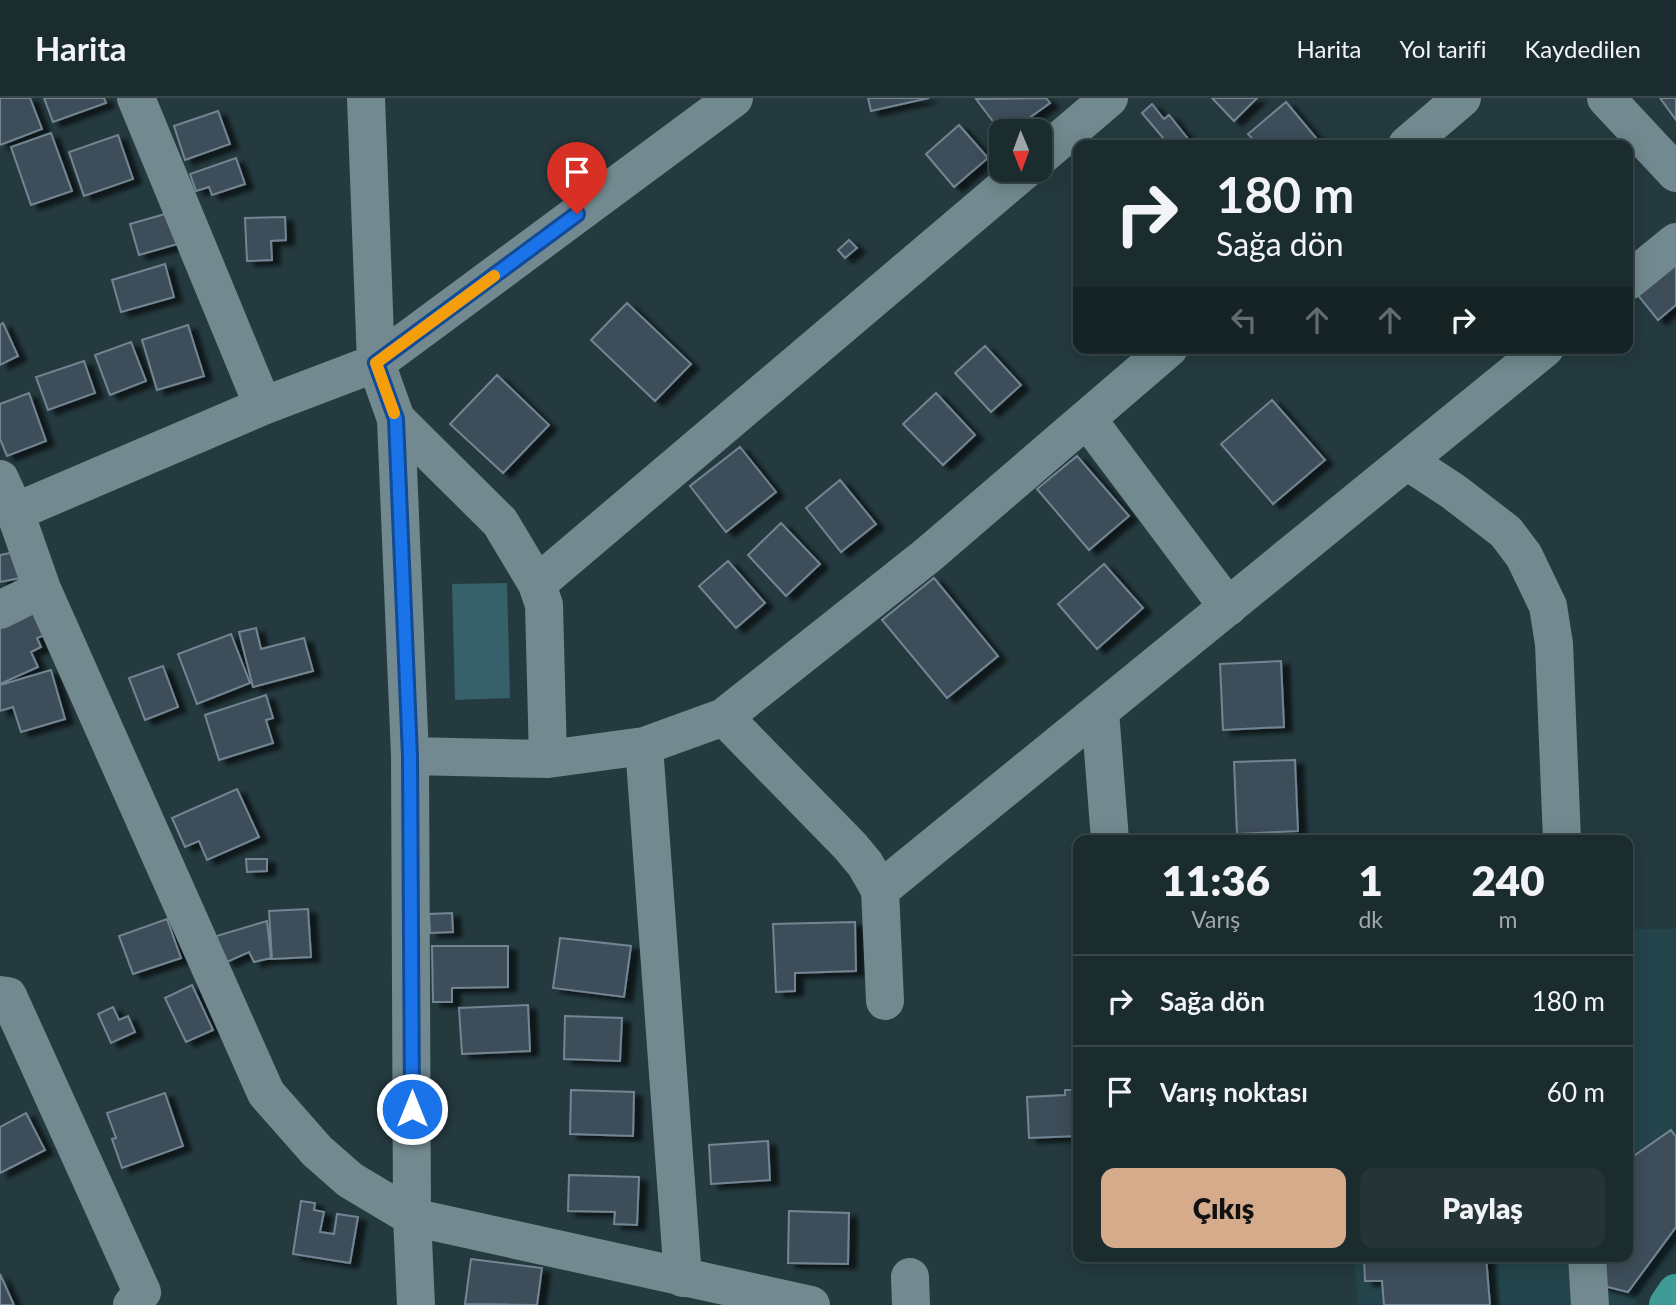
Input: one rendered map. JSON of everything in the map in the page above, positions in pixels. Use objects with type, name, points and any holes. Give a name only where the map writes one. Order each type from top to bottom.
[{"type":"highway","points":[[1668,1305],[1676,1293]]},
{"type":"street","points":[[136,98],[263,406]]},
{"type":"street","points":[[734,98],[376,363],[263,406],[7,496],[42,589],[266,1093],[317,1151],[342,1173],[412,1217],[811,1305]]},
{"type":"street","points":[[1052,147],[1109,98]]},
{"type":"street","points":[[1413,140],[1462,98]]},
{"type":"street","points":[[1606,98],[1676,173]]},
{"type":"street","points":[[368,100],[376,363],[396,419],[410,756],[412,1217],[416,1305]]},
{"type":"street","points":[[537,584],[1011,182]]},
{"type":"street","points":[[1633,277],[1676,242]]},
{"type":"street","points":[[410,756],[548,759],[644,746],[724,717],[928,555],[1162,354]]},
{"type":"street","points":[[880,890],[1538,354]]},
{"type":"street","points":[[396,419],[500,522],[537,584],[544,605],[548,759]]},
{"type":"street","points":[[1087,419],[1228,607]]},
{"type":"street","points":[[1407,461],[1454,492],[1506,532],[1524,556],[1548,606],[1554,644],[1562,835]]},
{"type":"street","points":[[0,610],[42,589]]},
{"type":"street","points":[[1100,711],[1110,835]]},
{"type":"street","points":[[724,717],[850,846],[880,890],[885,1001]]},
{"type":"street","points":[[644,746],[683,1278]]},
{"type":"street","points":[[0,995],[8,996],[142,1292],[132,1305]]},
{"type":"street","points":[[1587,1262],[1590,1305]]},
{"type":"shaded area","points":[[507,583],[510,698],[455,700],[452,584]]},
{"type":"shaded area","points":[[1633,929],[1676,929],[1676,1247],[1634,1305],[1358,1305],[1354,1262],[1633,1262]]},
{"type":"building","points":[[0,98],[30,98],[42,129],[0,145]]},
{"type":"building","points":[[44,98],[104,98],[106,103],[53,122]]},
{"type":"building","points":[[868,98],[929,98],[871,111]]},
{"type":"building","points":[[1046,98],[1050,103],[1028,119],[991,119],[976,99]]},
{"type":"building","points":[[1212,98],[1257,98],[1234,121]]},
{"type":"building","points":[[1660,98],[1676,98],[1676,120]]},
{"type":"building","points":[[1286,102],[1318,140],[1253,140],[1248,134]]},
{"type":"building","points":[[1152,104],[1164,119],[1169,115],[1189,140],[1165,140],[1142,113]]},
{"type":"building","points":[[218,111],[230,144],[185,160],[174,126]]},
{"type":"building","points":[[959,125],[988,158],[954,187],[926,154]]},
{"type":"building","points":[[51,133],[72,191],[31,205],[11,147]]},
{"type":"building","points":[[118,135],[133,179],[84,196],[69,152]]},
{"type":"building","points":[[236,158],[245,184],[212,195],[209,187],[196,191],[190,174]]},
{"type":"building","points":[[172,212],[181,243],[139,255],[130,224]]},
{"type":"building","points":[[285,217],[286,240],[271,241],[272,260],[247,261],[245,218]]},
{"type":"building","points":[[849,240],[857,248],[845,258],[838,250]]},
{"type":"building","points":[[1676,251],[1676,305],[1658,320],[1633,287]]},
{"type":"building","points":[[165,264],[174,297],[121,312],[112,280]]},
{"type":"building","points":[[627,303],[691,364],[655,401],[591,340]]},
{"type":"building","points":[[3,323],[18,356],[0,365],[0,325]]},
{"type":"building","points":[[188,325],[204,376],[157,390],[142,340]]},
{"type":"building","points":[[131,342],[146,381],[110,395],[95,355]]},
{"type":"building","points":[[985,346],[1021,385],[991,412],[955,373]]},
{"type":"building","points":[[84,361],[95,393],[48,410],[36,377]]},
{"type":"building","points":[[497,375],[549,425],[503,473],[450,424]]},
{"type":"building","points":[[29,393],[46,441],[7,456],[0,439],[0,404]]},
{"type":"building","points":[[936,393],[975,435],[943,465],[903,424]]},
{"type":"building","points":[[1272,400],[1325,460],[1273,504],[1221,444]]},
{"type":"building","points":[[740,447],[776,492],[726,532],[690,486]]},
{"type":"building","points":[[1077,456],[1129,516],[1089,550],[1037,489]]},
{"type":"building","points":[[840,480],[876,524],[841,552],[806,508]]},
{"type":"building","points":[[781,523],[820,564],[786,596],[748,555]]},
{"type":"building","points":[[20,551],[26,577],[0,582],[0,555]]},
{"type":"building","points":[[728,561],[765,603],[736,628],[699,586]]},
{"type":"building","points":[[1104,564],[1143,608],[1097,649],[1058,604]]},
{"type":"building","points":[[934,578],[998,656],[947,698],[882,620]]},
{"type":"building","points":[[31,605],[45,635],[37,638],[41,647],[31,652],[38,667],[0,684],[0,618]]},
{"type":"building","points":[[256,628],[261,649],[304,638],[313,671],[253,687],[239,632]]},
{"type":"building","points":[[231,634],[250,683],[197,704],[178,654]]},
{"type":"building","points":[[1281,661],[1284,727],[1223,730],[1220,664]]},
{"type":"building","points":[[163,666],[178,707],[145,720],[129,678]]},
{"type":"building","points":[[51,670],[65,719],[21,732],[13,707],[0,711],[0,685]]},
{"type":"building","points":[[266,695],[273,718],[266,720],[273,743],[219,760],[205,715]]},
{"type":"building","points":[[1295,760],[1298,831],[1237,834],[1234,762]]},
{"type":"building","points":[[237,789],[259,837],[207,860],[199,841],[185,847],[172,818]]},
{"type":"building","points":[[246,859],[267,859],[267,871],[247,872]]},
{"type":"building","points":[[308,909],[311,957],[272,959],[269,911]]},
{"type":"building","points":[[452,913],[453,932],[430,933],[429,914]]},
{"type":"building","points":[[167,919],[181,958],[133,974],[119,936]]},
{"type":"building","points":[[267,921],[271,958],[254,962],[249,952],[227,962],[213,937]]},
{"type":"building","points":[[855,922],[856,971],[795,973],[795,991],[776,992],[773,924]]},
{"type":"building","points":[[560,938],[631,946],[624,997],[553,988]]},
{"type":"building","points":[[432,946],[508,946],[508,987],[452,988],[452,1002],[433,1002]]},
{"type":"building","points":[[192,985],[213,1030],[186,1042],[165,998]]},
{"type":"building","points":[[528,1005],[530,1051],[462,1054],[459,1008]]},
{"type":"building","points":[[113,1007],[119,1020],[128,1016],[135,1032],[111,1043],[98,1014]]},
{"type":"building","points":[[565,1016],[622,1018],[620,1061],[564,1059]]},
{"type":"building","points":[[571,1090],[634,1092],[633,1136],[570,1134]]},
{"type":"building","points":[[1065,1090],[1073,1090],[1073,1136],[1029,1138],[1027,1097],[1065,1095]]},
{"type":"building","points":[[165,1093],[183,1146],[122,1168],[112,1139],[116,1138],[107,1113]]},
{"type":"building","points":[[26,1113],[45,1150],[0,1173],[0,1127]]},
{"type":"building","points":[[1671,1130],[1676,1137],[1676,1227],[1628,1292],[1596,1284],[1594,1262],[1633,1262],[1633,1157]]},
{"type":"building","points":[[768,1141],[770,1180],[711,1184],[709,1145]]},
{"type":"building","points":[[569,1175],[639,1177],[637,1225],[614,1224],[615,1212],[568,1211]]},
{"type":"building","points":[[301,1201],[315,1203],[314,1210],[324,1212],[320,1232],[334,1234],[337,1214],[358,1217],[350,1263],[293,1254]]},
{"type":"building","points":[[789,1211],[849,1213],[848,1264],[788,1263]]},
{"type":"building","points":[[471,1259],[542,1268],[537,1305],[465,1304]]},
{"type":"building","points":[[1364,1262],[1486,1262],[1490,1305],[1384,1305],[1382,1281],[1365,1281]]},
{"type":"building","points":[[0,1274],[14,1305],[0,1305]]},
{"type":"slow traffic","points":[[394,413],[376,363],[494,276]]},
{"type":"route","points":[[412,1109],[410,756],[396,419],[376,363],[577,214]]}]
